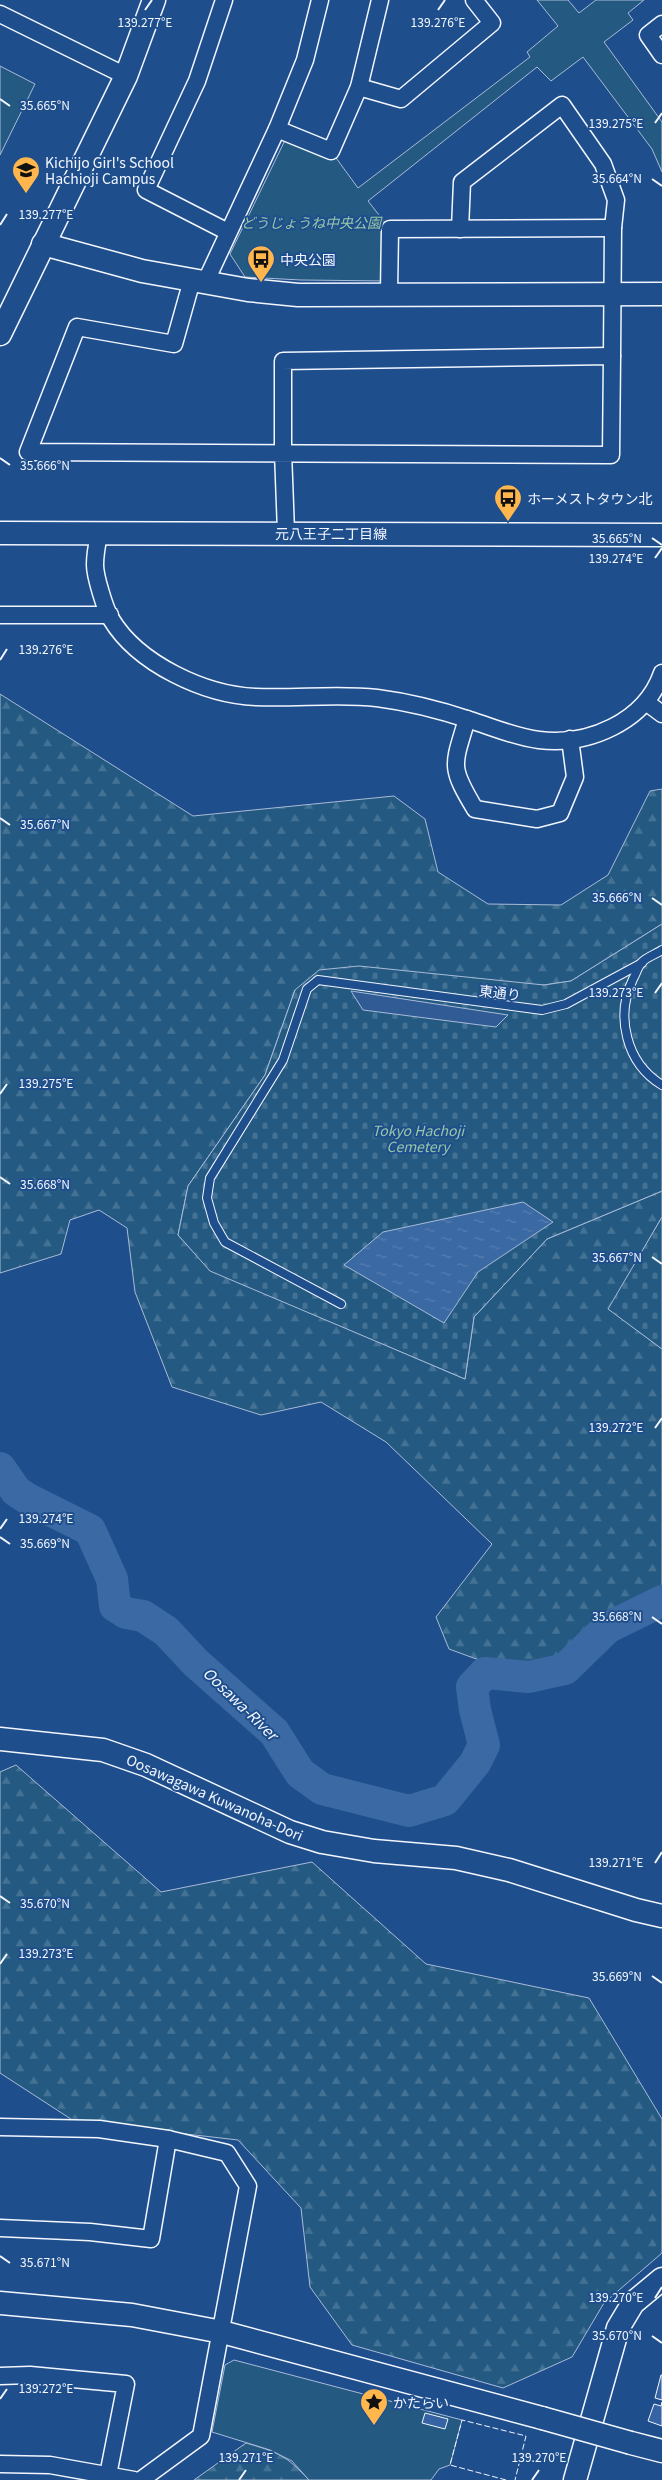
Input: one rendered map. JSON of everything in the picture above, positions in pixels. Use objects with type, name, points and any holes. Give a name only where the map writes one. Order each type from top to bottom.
[{"type":"street","points":[[0,334],[126,76],[154,0]]},
{"type":"street","points":[[224,0],[197,81],[146,190],[228,232]]},
{"type":"street","points":[[320,0],[304,60],[277,129],[228,232],[199,282],[174,344],[77,327],[28,452],[611,455],[613,228],[616,200],[603,164],[562,105],[462,182],[460,229]]},
{"type":"street","points":[[277,129],[331,151],[359,87],[380,0]]},
{"type":"street","points":[[359,87],[401,99],[492,23],[474,0]]},
{"type":"street","points":[[0,14],[126,76]]},
{"type":"street","points":[[662,24],[648,35],[662,55]]},
{"type":"street","points":[[389,293],[390,229],[613,228]]},
{"type":"street","points":[[43,244],[142,271],[199,282],[298,295],[389,293],[662,294]]},
{"type":"street","points":[[286,532],[283,452],[283,361],[612,356]]},
{"type":"street","name":"元八王子二丁目線","points":[[0,533],[99,535],[286,532],[662,535]]},
{"type":"street","points":[[99,535],[95,567],[110,615],[125,636],[144,653],[199,686],[220,693],[256,697],[377,698],[467,719],[539,740],[570,739],[596,733],[624,722],[646,702],[662,673]]},
{"type":"street","points":[[0,615],[110,615]]},
{"type":"street","points":[[646,702],[662,714]]},
{"type":"street","points":[[467,719],[454,763],[458,782],[475,809],[537,819],[560,813],[575,776],[570,739]]},
{"type":"street","name":"Oosawagawa Kuwanoha-Dori","points":[[0,1739],[103,1750],[146,1765],[290,1832],[322,1842],[374,1851],[456,1858],[509,1870],[636,1910],[662,1916]]},
{"type":"street","points":[[0,2127],[99,2129],[168,2139],[228,2153],[248,2186],[201,2436],[141,2480]]},
{"type":"street","points":[[0,2228],[81,2231],[150,2238],[168,2139]]},
{"type":"street","points":[[575,2480],[618,2328],[632,2303],[662,2279]]},
{"type":"street","points":[[0,2303],[132,2315],[222,2332],[662,2451]]},
{"type":"street","points":[[0,2376],[30,2375],[126,2384],[108,2475]]},
{"type":"street","points":[[0,2464],[50,2465],[134,2480]]},
{"type":"lane","name":"東通り","points":[[341,1304],[225,1242],[214,1223],[207,1198],[210,1178],[283,1060],[307,989],[318,980],[542,1010],[566,1004],[642,963],[662,950]]},
{"type":"lane","points":[[642,963],[629,990],[624,1023],[632,1054],[644,1070],[662,1085]]},
{"type":"green space","name":"どうじょうね中央公園","points":[[537,0],[568,0],[579,13],[596,0],[644,0],[628,13],[633,20],[604,42],[662,122],[662,172],[652,149],[583,57],[551,81],[537,67],[368,201],[390,229],[390,281],[245,277],[230,254],[288,134],[331,151],[358,188],[530,57],[527,52],[558,26]]},
{"type":"green space","points":[[0,66],[35,84],[0,155]]},
{"type":"green space","points":[[0,694],[193,816],[394,796],[425,819],[438,872],[488,904],[561,905],[608,875],[650,791],[662,789],[662,924],[571,981],[544,985],[295,990],[265,1075],[188,1186],[178,1235],[210,1270],[465,1379],[474,1317],[547,1239],[662,1191],[662,1217],[609,1309],[662,1349],[662,1594],[550,1669],[490,1664],[449,1649],[436,1617],[492,1544],[386,1442],[321,1402],[261,1415],[172,1387],[135,1292],[127,1228],[99,1210],[70,1220],[61,1254],[0,1273]]},
{"type":"green space","name":"Tokyo Hachoji Cemetery","points":[[662,924],[662,1191],[547,1239],[474,1317],[465,1379],[210,1271],[178,1235],[188,1186],[265,1075],[295,990],[319,970],[359,966],[544,985],[571,981]]},
{"type":"green space","points":[[662,1217],[662,1349],[608,1309]]},
{"type":"green space","points":[[16,1765],[161,1892],[312,1862],[426,1964],[589,1998],[662,2119],[662,2253],[604,2303],[572,2357],[503,2388],[352,2345],[310,2287],[301,2208],[238,2140],[74,2121],[0,2073],[0,1772]]},
{"type":"green space","points":[[234,2360],[462,2420],[450,2465],[439,2469],[431,2480],[309,2480],[292,2461],[270,2450],[212,2432],[225,2365]]},
{"type":"green space","points":[[246,2443],[266,2449],[287,2460],[309,2480],[194,2480]]},
{"type":"shaded area","points":[[351,991],[508,1015],[496,1027],[363,1010]]},
{"type":"water","points":[[523,1202],[553,1222],[478,1272],[444,1323],[344,1265],[383,1232]]},
{"type":"building","points":[[662,2375],[662,2400],[655,2398]]},
{"type":"building","points":[[662,2402],[662,2426],[648,2421],[654,2404],[661,2406]]},
{"type":"building","points":[[425,2413],[448,2419],[445,2429],[422,2423]]},
{"type":"waterway","name":"Oosawa-River","points":[[0,1468],[16,1491],[90,1530],[112,1579],[115,1606],[126,1613],[143,1616],[166,1631],[196,1663],[274,1732],[300,1773],[322,1789],[409,1811],[445,1800],[475,1763],[484,1745],[475,1710],[472,1687],[485,1673],[529,1677],[565,1669],[607,1628],[662,1601]]},
{"type":"fence","points":[[506,2480],[450,2465],[462,2420],[526,2436],[515,2480]]},
{"type":"place","name":"Kichijo Girl's School Hachioji Campus","points":[[26,194]]},
{"type":"place","name":"中央公園","points":[[261,283]]},
{"type":"place","name":"ホーメストタウン北","points":[[508,522]]},
{"type":"place","name":"かたらい","points":[[374,2426]]}]
